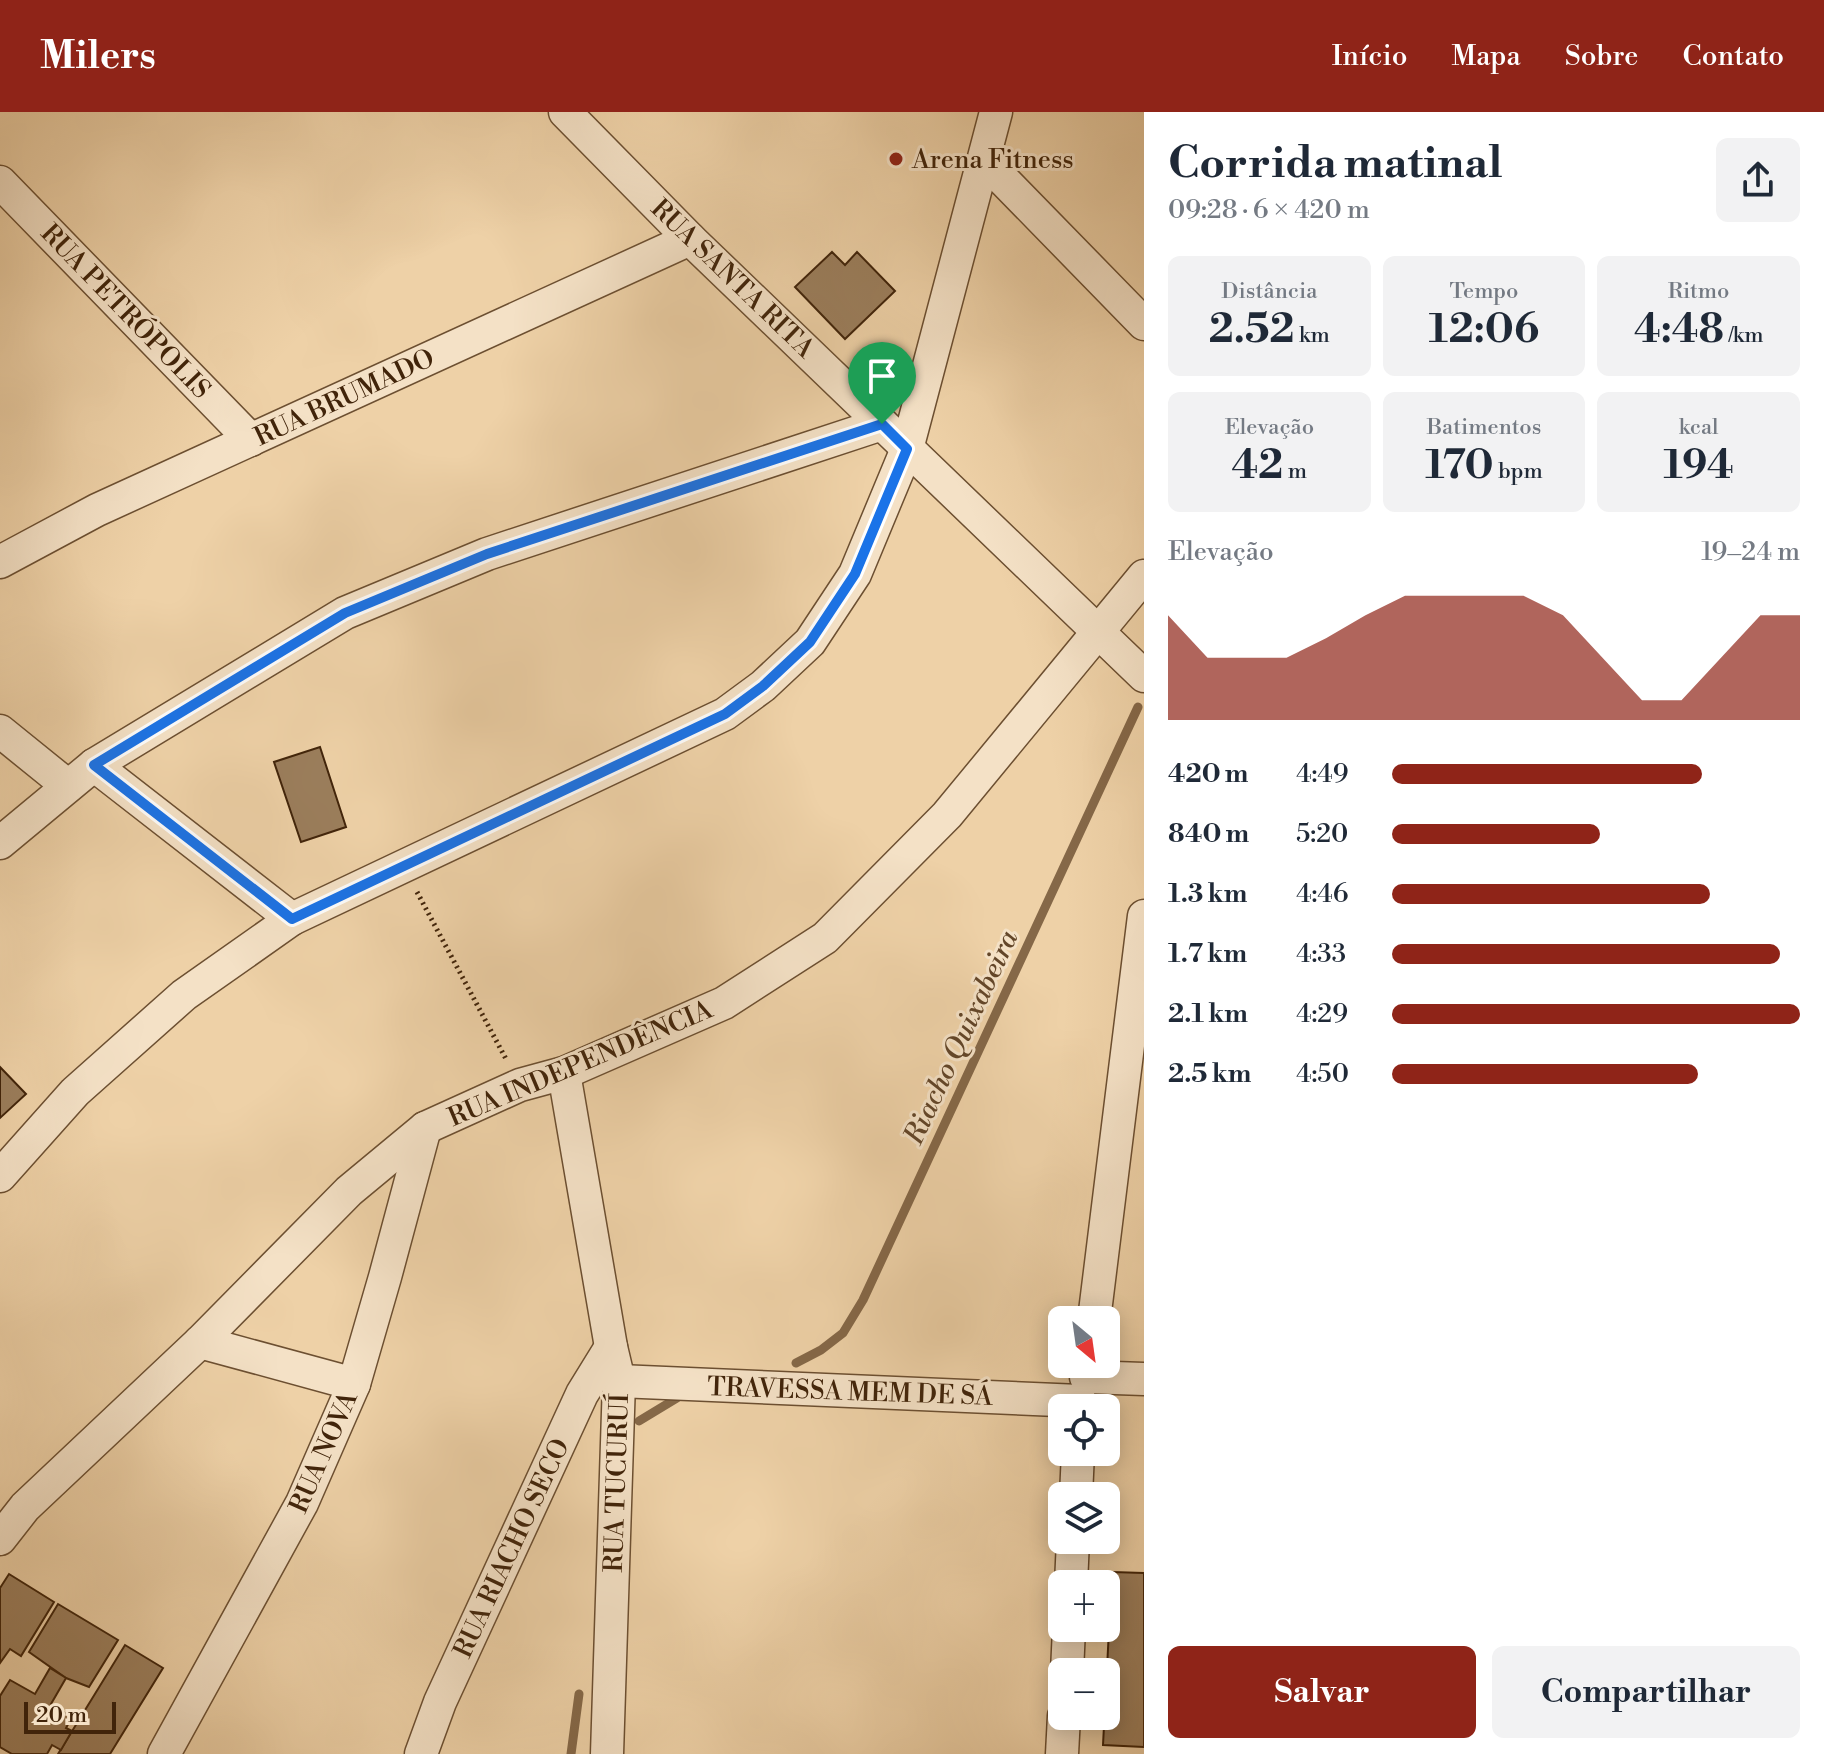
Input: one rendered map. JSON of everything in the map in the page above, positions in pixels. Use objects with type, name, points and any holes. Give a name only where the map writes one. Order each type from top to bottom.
[{"type":"street","name":"RUA SANTA RITA","points":[[565,112],[690,239],[1144,676]]},
{"type":"street","points":[[0,1176],[75,1092],[184,995],[292,919],[725,714],[763,686],[810,642],[855,574],[907,449],[996,112]]},
{"type":"street","points":[[984,160],[1144,324]]},
{"type":"street","name":"RUA PETRÓPOLIS","points":[[0,182],[251,440]]},
{"type":"street","name":"RUA BRUMADO","points":[[0,562],[97,510],[690,239]]},
{"type":"street","points":[[0,843],[94,765],[345,613],[487,554],[882,424]]},
{"type":"street","name":"RUA INDEPENDÊNCIA","points":[[0,1539],[25,1507],[200,1342],[349,1191],[425,1128],[520,1085],[564,1073],[724,1003],[825,938],[947,815],[1144,576]]},
{"type":"street","points":[[0,731],[68,786]]},
{"type":"street","points":[[94,765],[292,919]]},
{"type":"street","points":[[1096,1306],[1144,916]]},
{"type":"street","name":"RUA TUCURUÍ","points":[[564,1073],[619,1381],[607,1754]]},
{"type":"street","name":"RUA NOVA","points":[[164,1754],[302,1503],[354,1384],[425,1128]]},
{"type":"street","points":[[200,1342],[354,1384]]},
{"type":"street","name":"RUA RIACHO SECO","points":[[421,1754],[440,1702],[582,1394],[611,1347]]},
{"type":"street","name":"TRAVESSA MEM DE SÁ","points":[[619,1381],[1084,1388],[1144,1379]]},
{"type":"street","points":[[1062,1754],[1063,1730]]},
{"type":"path","points":[[404,868],[520,1085]]},
{"type":"building","points":[[832,252],[845,265],[857,252],[895,291],[845,339],[795,287]]},
{"type":"building","points":[[320,747],[346,827],[301,842],[274,762]]},
{"type":"building","points":[[0,1067],[26,1094],[0,1118]]},
{"type":"building","points":[[1120,1572],[1144,1573],[1144,1747],[1103,1745],[1104,1730],[1120,1730],[1120,1658],[1108,1658],[1108,1642],[1120,1642]]},
{"type":"building","points":[[9,1574],[54,1602],[21,1656],[10,1649],[0,1663],[0,1588]]},
{"type":"building","points":[[58,1604],[118,1640],[89,1687],[66,1678],[29,1652]]},
{"type":"building","points":[[125,1645],[163,1668],[110,1754],[58,1754]]},
{"type":"building","points":[[50,1668],[66,1678],[51,1704],[72,1717],[66,1728],[72,1731],[61,1750],[52,1745],[47,1754],[12,1754],[0,1747],[0,1696],[10,1680],[35,1694]]},
{"type":"waterway","name":"Riacho Quixabeira","points":[[796,1363],[821,1350],[843,1333],[863,1300],[1138,707]]},
{"type":"waterway","name":"Riacho Quixabeira","points":[[639,1421],[677,1398]]},
{"type":"waterway","name":"Riacho Quixabeira","points":[[571,1754],[579,1694]]},
{"type":"place","name":"Arena Fitness","points":[[896,159]]},
{"type":"route","points":[[882,424],[907,449],[855,574],[810,642],[763,686],[725,714],[292,919],[94,765],[345,613],[487,554],[882,424]]}]
